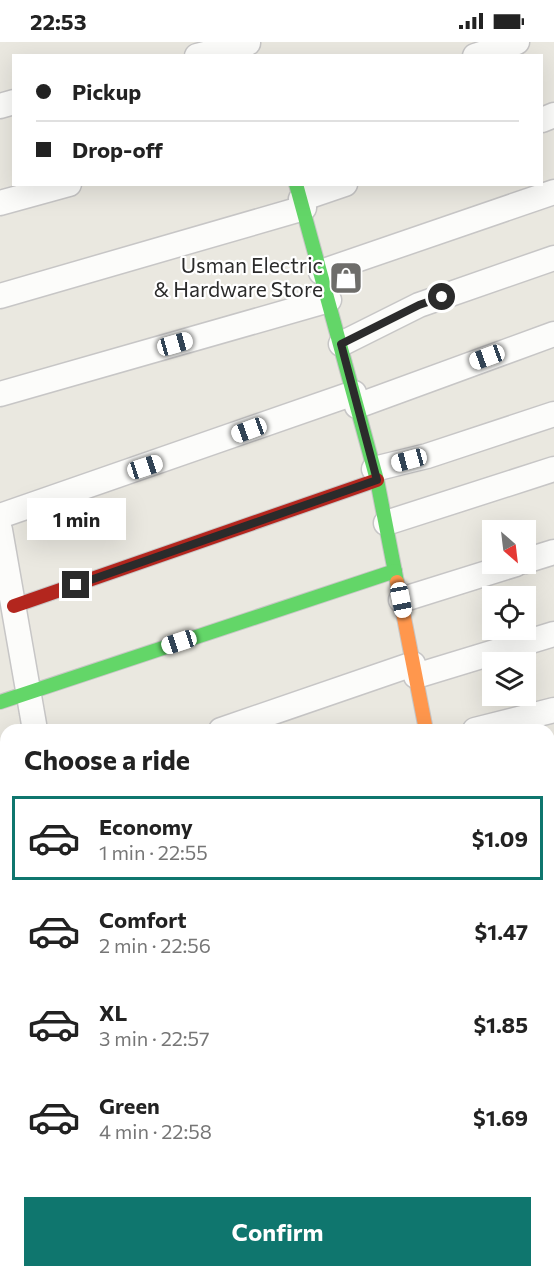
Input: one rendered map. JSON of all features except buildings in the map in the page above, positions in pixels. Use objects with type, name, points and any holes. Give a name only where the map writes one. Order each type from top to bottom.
[{"type":"street","points":[[205,54],[248,42]]},
{"type":"street","points":[[482,54],[517,42]]},
{"type":"street","points":[[0,203],[62,186]]},
{"type":"street","points":[[0,296],[338,186]]},
{"type":"street","points":[[321,272],[554,192]]},
{"type":"street","points":[[301,197],[376,475],[425,724]]},
{"type":"street","points":[[341,344],[419,305],[554,258]]},
{"type":"street","points":[[0,394],[329,300]]},
{"type":"street","points":[[0,516],[554,334]]},
{"type":"street","points":[[8,600],[554,414]]},
{"type":"street","points":[[386,523],[554,469]]},
{"type":"street","points":[[0,530],[8,600],[35,724]]},
{"type":"street","points":[[536,558],[554,552]]},
{"type":"street","points":[[0,702],[395,570]]},
{"type":"street","points":[[401,600],[484,574]]},
{"type":"street","points":[[240,724],[414,670],[554,634]]},
{"type":"street","points":[[499,724],[554,710]]},
{"type":"traffic: fast","points":[[297,186],[377,480],[397,582]]},
{"type":"traffic: fast","points":[[0,702],[395,571]]},
{"type":"traffic: slow","points":[[397,582],[425,724]]},
{"type":"traffic: jam","points":[[14,606],[377,480]]},
{"type":"place","name":"Usman Electric & Hardware Store","points":[[346,278]]},
{"type":"route","points":[[76,585],[377,480],[341,344],[419,305],[442,297]]}]
